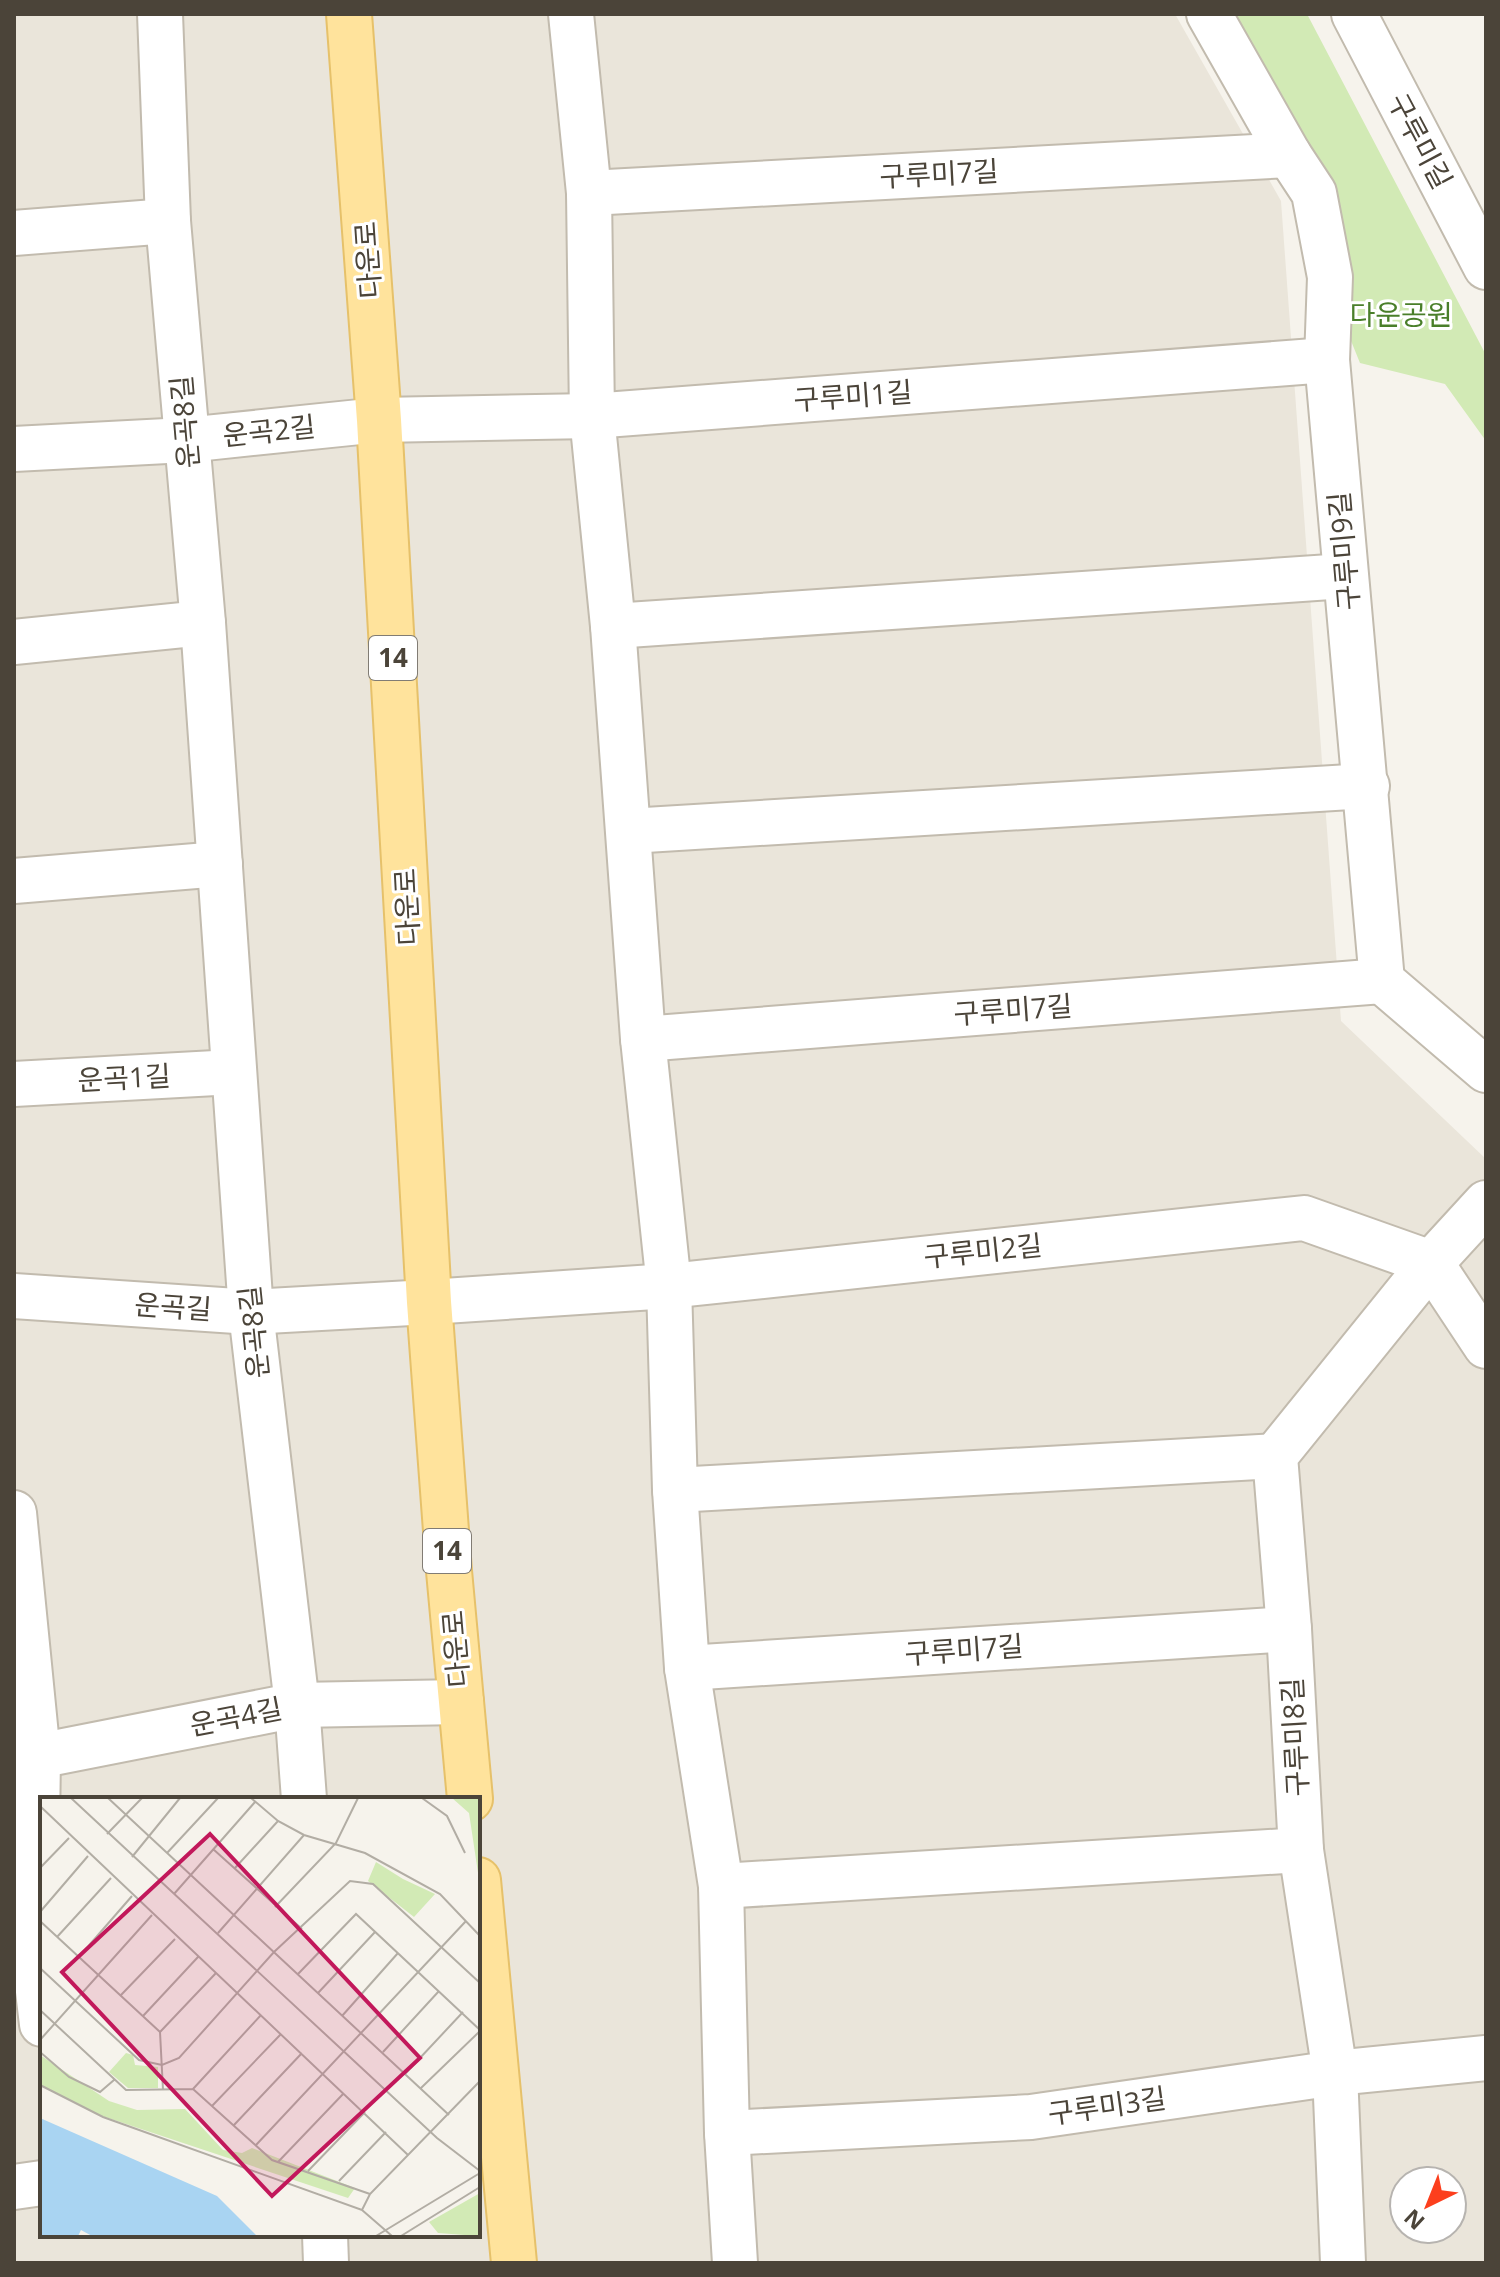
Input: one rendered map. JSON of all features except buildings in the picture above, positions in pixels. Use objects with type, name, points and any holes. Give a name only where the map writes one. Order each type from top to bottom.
[{"type":"main road","name":"다운로","points":[[349,14],[379,420],[429,1302],[470,1797]]},
{"type":"main road","points":[[480,1922],[490,2131],[514,2263]]},
{"type":"street","name":"운곡8길","points":[[160,14],[168,221],[203,623],[251,1312],[297,1705],[304,1797]]},
{"type":"street","points":[[571,14],[589,193],[592,416],[613,626],[643,1039],[669,1286],[675,1490],[687,1668],[721,1886],[727,2133],[735,2263]]},
{"type":"street","name":"구루미9길","points":[[1209,14],[1314,193],[1330,277],[1327,360],[1382,981]]},
{"type":"street","name":"구루미길","points":[[1354,14],[1486,267]]},
{"type":"street","name":"구루미7길","points":[[589,193],[1289,155]]},
{"type":"street","points":[[14,233],[168,221]]},
{"type":"street","name":"구루미1길","points":[[379,420],[592,416],[1327,360]]},
{"type":"street","name":"운곡2길","points":[[14,449],[186,440],[379,420]]},
{"type":"street","points":[[613,626],[1345,576]]},
{"type":"street","points":[[14,642],[203,623]]},
{"type":"street","points":[[629,831],[1367,786]]},
{"type":"street","points":[[14,881],[220,864]]},
{"type":"street","points":[[1382,981],[1486,1070]]},
{"type":"street","name":"구루미7길","points":[[643,1039],[1382,981]]},
{"type":"street","name":"운곡1길","points":[[14,1084],[234,1072]]},
{"type":"street","points":[[675,1490],[1275,1456],[1431,1263],[1486,1203]]},
{"type":"street","name":"구루미2길","points":[[429,1302],[669,1286],[1304,1218],[1431,1263]]},
{"type":"street","points":[[1431,1263],[1486,1346]]},
{"type":"street","name":"운곡길","points":[[14,1296],[251,1312],[429,1302]]},
{"type":"street","name":"구루미8길","points":[[1275,1456],[1289,1629],[1301,1850],[1335,2073],[1343,2263]]},
{"type":"street","points":[[16,1536],[26,1757],[24,1966],[40,2018]]},
{"type":"street","name":"구루미7길","points":[[687,1668],[1289,1629]]},
{"type":"street","name":"운곡4길","points":[[26,1757],[297,1705],[461,1702]]},
{"type":"street","points":[[721,1886],[1301,1850]]},
{"type":"street","name":"구루미3길","points":[[727,2133],[1031,2117],[1335,2073],[1486,2058]]},
{"type":"street","points":[[14,2187],[40,2183]]},
{"type":"street","points":[[325,2237],[326,2263]]},
{"type":"shaded area","points":[[14,14],[1175,14],[1281,201],[1341,1021],[1486,1159],[1486,2263],[14,2263]]},
{"type":"green space","name":"다운공원","points":[[1212,14],[1307,14],[1486,355],[1486,441],[1445,384],[1360,363],[1242,72]]}]
